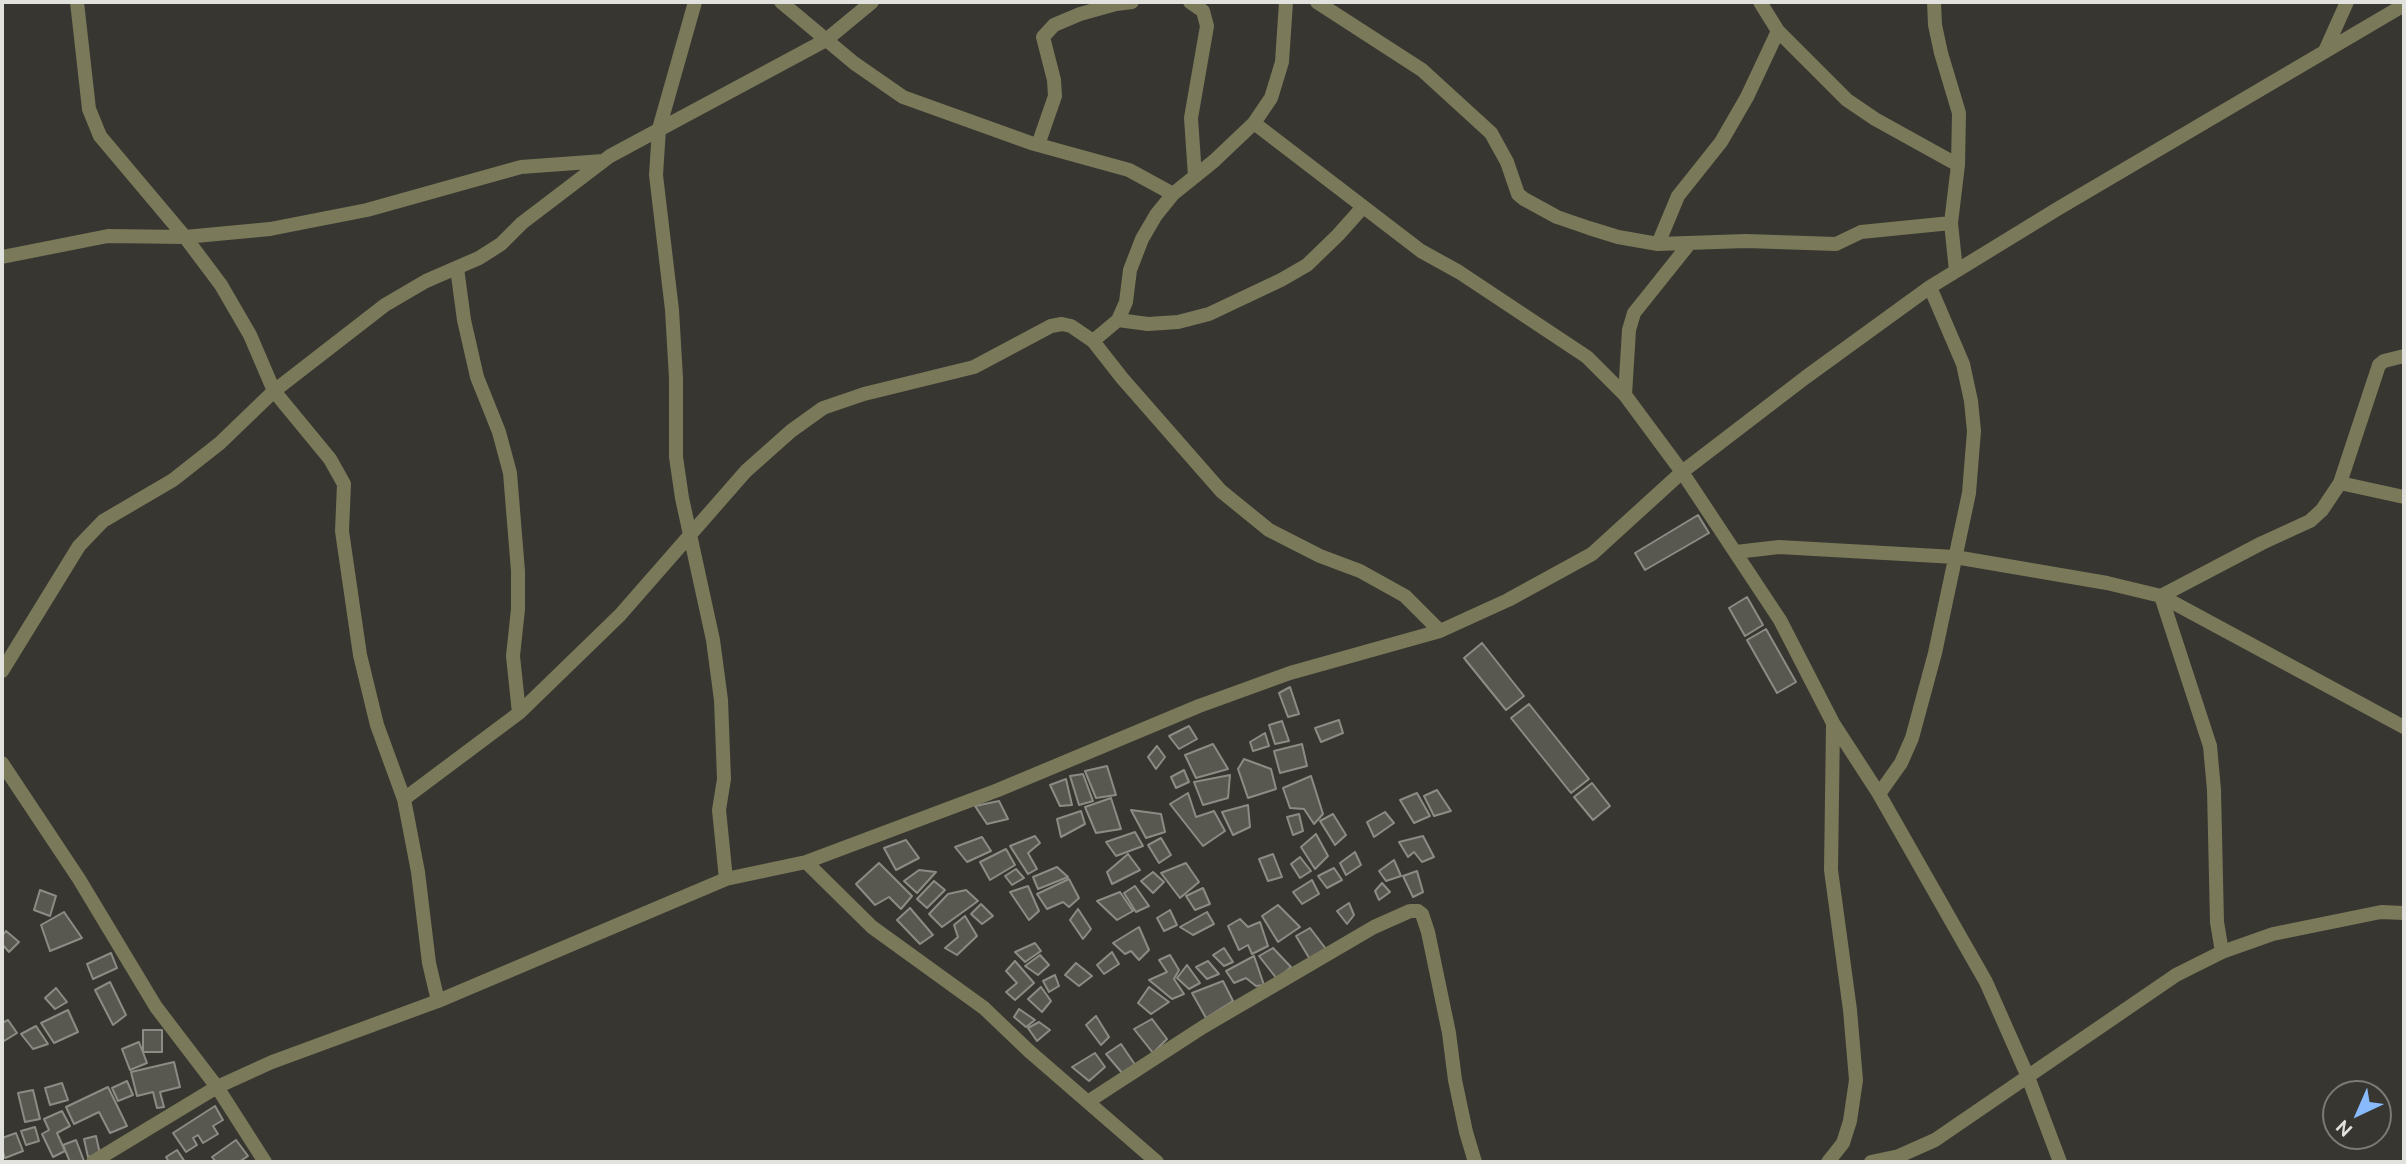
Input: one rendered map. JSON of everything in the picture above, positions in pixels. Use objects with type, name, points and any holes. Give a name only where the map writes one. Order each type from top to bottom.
[{"type":"street","points":[[77,2],[89,109],[100,136],[185,237],[221,285],[250,335],[274,390],[330,459],[344,484],[342,531],[360,655],[377,725],[404,799],[418,872],[429,962],[438,1001]]},
{"type":"street","points":[[695,2],[660,129],[656,175],[672,310],[676,379],[676,457],[713,640],[721,700],[724,779],[719,810],[726,879]]},
{"type":"street","points":[[781,2],[826,40],[903,97],[1038,145],[1129,170],[1173,194]]},
{"type":"street","points":[[2,671],[79,546],[103,521],[173,480],[220,443],[274,390],[385,305],[426,281],[479,258],[501,244],[522,223],[604,161],[826,40],[872,2]]},
{"type":"street","points":[[1038,145],[1055,96],[1055,80],[1043,37],[1054,25],[1080,14],[1132,2]]},
{"type":"street","points":[[1190,2],[1203,11],[1207,26],[1191,118],[1195,176]]},
{"type":"street","points":[[1093,341],[1118,320],[1126,302],[1130,270],[1142,239],[1156,215],[1173,194],[1254,123],[1271,98],[1282,62],[1286,2]]},
{"type":"street","points":[[1317,2],[1422,70],[1491,133],[1507,162],[1518,194],[1557,217],[1618,237],[1658,244],[1836,244],[1861,232],[1951,223]]},
{"type":"street","points":[[1760,2],[1778,31],[1831,86],[1860,111],[1958,165]]},
{"type":"street","points":[[1934,2],[1939,44],[1959,113],[1958,165],[1951,223],[1956,271]]},
{"type":"street","points":[[2325,51],[2347,2]]},
{"type":"street","points":[[93,1162],[218,1087],[322,1042],[438,1001],[726,879],[806,862],[998,789],[1199,706],[1290,673],[1440,631],[1508,600],[1592,554],[1682,472],[1930,287],[2404,5]]},
{"type":"street","points":[[1658,244],[1678,196],[1721,142],[1747,97],[1778,31]]},
{"type":"street","points":[[1254,123],[1421,251],[1459,272],[1587,357],[1625,395],[1682,472],[1780,620],[1833,723],[1879,794],[1986,982],[2028,1077],[2060,1162]]},
{"type":"street","points":[[2,257],[108,236],[185,237],[270,229],[367,210],[521,167],[604,161]]},
{"type":"street","points":[[1118,320],[1148,324],[1178,322],[1209,314],[1307,265],[1363,207]]},
{"type":"street","points":[[1625,395],[1629,330],[1634,313],[1690,243]]},
{"type":"street","points":[[457,268],[464,320],[477,377],[499,432],[510,473],[518,571],[518,609],[513,656],[519,713]]},
{"type":"street","points":[[1879,794],[1900,763],[1912,738],[1935,653],[1969,493],[1974,431],[1971,401],[1963,364],[1930,287]]},
{"type":"street","points":[[404,799],[519,713],[620,615],[746,471],[791,431],[823,408],[874,391],[974,367],[1051,326],[1062,324],[1071,326],[1093,341],[1221,491],[1269,530],[1405,596],[1440,631]]},
{"type":"street","points":[[2161,596],[2310,521],[2322,510],[2340,483],[2379,365],[2404,356]]},
{"type":"street","points":[[2340,483],[2404,497]]},
{"type":"street","points":[[1736,552],[1779,547],[1955,557],[2108,583],[2161,596],[2404,727]]},
{"type":"street","points":[[2161,596],[2210,746],[2214,790],[2217,922],[2222,953]]},
{"type":"street","points":[[1828,1162],[1843,1143],[1850,1121],[1856,1080],[1850,1010],[1831,870],[1833,723]]},
{"type":"street","points":[[2,762],[79,879],[156,1007],[218,1087],[265,1162]]},
{"type":"street","points":[[806,862],[872,927],[984,1008],[1029,1051],[1157,1162]]},
{"type":"street","points":[[1089,1101],[1203,1027],[1374,927],[1409,911],[1418,911],[1429,932],[1449,1033],[1455,1080],[1475,1162]]},
{"type":"street","points":[[1871,1162],[1899,1156],[1935,1140],[2176,975],[2222,953],[2273,934],[2381,912],[2404,913]]},
{"type":"building","points":[[1698,515],[1709,533],[1645,570],[1635,553]]},
{"type":"building","points":[[1747,597],[1763,625],[1745,636],[1729,608]]},
{"type":"building","points":[[1766,629],[1796,682],[1777,693],[1747,640]]},
{"type":"building","points":[[1482,643],[1524,696],[1506,710],[1464,658]]},
{"type":"building","points":[[1290,687],[1299,714],[1288,717],[1279,693]]},
{"type":"building","points":[[1529,704],[1589,779],[1571,793],[1511,718]]},
{"type":"building","points":[[1339,720],[1343,733],[1321,742],[1315,728]]},
{"type":"building","points":[[1282,721],[1289,741],[1275,744],[1269,725]]},
{"type":"building","points":[[1189,726],[1197,739],[1179,749],[1169,736]]},
{"type":"building","points":[[1265,733],[1269,746],[1253,751],[1250,742]]},
{"type":"building","points":[[1213,744],[1228,769],[1196,778],[1185,755]]},
{"type":"building","points":[[1302,744],[1307,766],[1280,773],[1274,751]]},
{"type":"building","points":[[1157,746],[1165,757],[1156,769],[1148,757]]},
{"type":"building","points":[[1244,759],[1271,769],[1276,789],[1248,798],[1238,769]]},
{"type":"building","points":[[1107,766],[1116,795],[1096,798],[1085,771]]},
{"type":"building","points":[[1184,770],[1189,782],[1176,788],[1171,777]]},
{"type":"building","points":[[1083,774],[1093,801],[1079,805],[1070,776]]},
{"type":"building","points":[[1230,775],[1228,798],[1203,805],[1194,782]]},
{"type":"building","points":[[1311,776],[1323,814],[1314,824],[1304,809],[1290,808],[1283,788]]},
{"type":"building","points":[[1066,779],[1072,805],[1060,806],[1050,785]]},
{"type":"building","points":[[1592,783],[1610,806],[1593,820],[1574,797]]},
{"type":"building","points":[[1437,790],[1451,811],[1434,816],[1424,796]]},
{"type":"building","points":[[1188,793],[1196,817],[1214,811],[1225,831],[1203,846],[1170,804]]},
{"type":"building","points":[[1417,793],[1430,816],[1414,823],[1400,800]]},
{"type":"building","points":[[1111,798],[1121,829],[1096,833],[1085,807]]},
{"type":"building","points":[[999,801],[1008,819],[987,824],[975,806]]},
{"type":"building","points":[[1248,805],[1250,827],[1233,835],[1222,812]]},
{"type":"building","points":[[1131,810],[1161,814],[1165,832],[1146,838]]},
{"type":"building","points":[[1081,811],[1085,824],[1061,837],[1057,819]]},
{"type":"building","points":[[1385,812],[1394,823],[1374,837],[1367,822]]},
{"type":"building","points":[[1299,814],[1303,831],[1293,835],[1287,817]]},
{"type":"building","points":[[1333,814],[1346,835],[1335,845],[1320,821]]},
{"type":"building","points":[[1135,832],[1143,846],[1116,856],[1106,842]]},
{"type":"building","points":[[1316,834],[1328,856],[1315,869],[1301,847]]},
{"type":"building","points":[[1035,836],[1040,843],[1028,853],[1037,869],[1028,874],[1010,846]]},
{"type":"building","points":[[1423,836],[1434,857],[1422,862],[1414,852],[1408,857],[1399,842]]},
{"type":"building","points":[[982,837],[991,851],[967,862],[955,847]]},
{"type":"building","points":[[1161,838],[1171,855],[1159,863],[1148,845]]},
{"type":"building","points":[[906,840],[919,858],[896,870],[884,848]]},
{"type":"building","points":[[1006,849],[1015,865],[990,880],[980,862]]},
{"type":"building","points":[[1355,852],[1361,865],[1346,875],[1340,863]]},
{"type":"building","points":[[1128,854],[1140,870],[1112,884],[1107,872]]},
{"type":"building","points":[[1273,854],[1282,877],[1268,881],[1259,859]]},
{"type":"building","points":[[1300,857],[1311,871],[1300,878],[1291,864]]},
{"type":"building","points":[[1394,860],[1401,876],[1386,881],[1379,871]]},
{"type":"building","points":[[879,863],[912,896],[901,909],[889,897],[875,905],[856,884]]},
{"type":"building","points":[[1186,863],[1199,882],[1180,898],[1161,873]]},
{"type":"building","points":[[1057,867],[1068,877],[1038,889],[1033,877]]},
{"type":"building","points":[[1334,868],[1342,880],[1327,888],[1318,876]]},
{"type":"building","points":[[1016,869],[1024,878],[1012,885],[1005,876]]},
{"type":"building","points":[[919,870],[936,872],[917,893],[904,881]]},
{"type":"building","points":[[1417,871],[1423,892],[1413,897],[1403,876]]},
{"type":"building","points":[[1153,872],[1164,882],[1153,893],[1141,881]]},
{"type":"building","points":[[1069,879],[1079,898],[1069,907],[1063,902],[1047,909],[1037,894]]},
{"type":"building","points":[[1312,880],[1319,894],[1302,904],[1293,892]]},
{"type":"building","points":[[934,881],[945,890],[927,908],[917,899]]},
{"type":"building","points":[[1382,883],[1390,892],[1379,900],[1375,891]]},
{"type":"building","points":[[1028,886],[1039,911],[1029,920],[1010,892]]},
{"type":"building","points":[[1135,886],[1149,906],[1136,912],[1124,893]]},
{"type":"building","points":[[1203,888],[1210,904],[1195,910],[1186,896]]},
{"type":"building","points":[[40,890],[56,896],[50,916],[34,910]]},
{"type":"building","points":[[966,890],[978,901],[942,927],[929,914],[948,894]]},
{"type":"building","points":[[1120,892],[1133,911],[1117,920],[1097,901]]},
{"type":"building","points":[[1349,903],[1354,915],[1347,924],[1337,911]]},
{"type":"building","points":[[981,904],[993,916],[982,924],[971,914]]},
{"type":"building","points":[[1278,905],[1300,927],[1278,942],[1262,916]]},
{"type":"building","points":[[910,908],[933,935],[920,944],[897,920]]},
{"type":"building","points":[[1078,909],[1091,929],[1083,939],[1070,920]]},
{"type":"building","points":[[1170,910],[1177,925],[1164,931],[1157,918]]},
{"type":"building","points":[[64,912],[82,938],[50,951],[41,925]]},
{"type":"building","points":[[1207,912],[1214,924],[1193,935],[1180,927]]},
{"type":"building","points":[[965,916],[977,936],[957,955],[945,948],[958,937],[954,925]]},
{"type":"building","points":[[1240,919],[1248,927],[1260,922],[1268,946],[1252,954],[1248,945],[1239,950],[1228,926]]},
{"type":"building","points":[[1139,927],[1149,950],[1139,960],[1131,951],[1125,954],[1113,943]]},
{"type":"building","points":[[1310,928],[1326,949],[1311,961],[1296,936]]},
{"type":"building","points":[[6,931],[19,942],[9,952],[2,944],[2,936]]},
{"type":"building","points":[[1035,943],[1041,951],[1025,962],[1015,952]]},
{"type":"building","points":[[1224,948],[1233,962],[1224,966],[1213,955]]},
{"type":"building","points":[[1273,948],[1291,967],[1277,979],[1259,956]]},
{"type":"building","points":[[1112,952],[1119,964],[1104,974],[1097,965]]},
{"type":"building","points":[[111,953],[117,968],[93,979],[87,964]]},
{"type":"building","points":[[1040,955],[1049,965],[1038,975],[1025,966]]},
{"type":"building","points":[[1170,955],[1179,970],[1174,979],[1184,994],[1172,999],[1149,980],[1167,972],[1159,960]]},
{"type":"building","points":[[1254,956],[1264,985],[1256,986],[1246,978],[1234,983],[1226,971]]},
{"type":"building","points":[[1015,961],[1034,983],[1015,1000],[1006,992],[1017,983],[1006,971]]},
{"type":"building","points":[[1208,961],[1219,974],[1207,979],[1196,967]]},
{"type":"building","points":[[1076,963],[1092,976],[1079,986],[1065,975]]},
{"type":"building","points":[[1187,965],[1200,983],[1189,989],[1177,978]]},
{"type":"building","points":[[1055,975],[1059,986],[1049,992],[1043,981]]},
{"type":"building","points":[[1223,981],[1233,1001],[1206,1018],[1192,993]]},
{"type":"building","points":[[110,982],[126,1015],[113,1025],[95,990]]},
{"type":"building","points":[[1041,987],[1051,1001],[1042,1012],[1028,999]]},
{"type":"building","points":[[1149,987],[1169,1002],[1151,1014],[1138,1003]]},
{"type":"building","points":[[56,988],[67,1002],[55,1009],[45,998]]},
{"type":"building","points":[[1019,1009],[1035,1020],[1026,1027],[1014,1017]]},
{"type":"building","points":[[68,1010],[78,1032],[54,1043],[41,1023]]},
{"type":"building","points":[[1096,1016],[1109,1037],[1101,1045],[1086,1025]]},
{"type":"building","points":[[1152,1019],[1167,1039],[1153,1053],[1134,1029]]},
{"type":"building","points":[[8,1020],[17,1033],[4,1041],[2,1023]]},
{"type":"building","points":[[1039,1022],[1050,1030],[1037,1041],[1028,1028]]},
{"type":"building","points":[[36,1026],[48,1044],[33,1049],[21,1034]]},
{"type":"building","points":[[143,1030],[162,1030],[162,1052],[143,1052]]},
{"type":"building","points":[[139,1042],[147,1063],[130,1070],[122,1049]]},
{"type":"building","points":[[1121,1044],[1136,1066],[1123,1074],[1106,1054]]},
{"type":"building","points":[[1095,1053],[1105,1067],[1089,1081],[1072,1067]]},
{"type":"building","points":[[174,1062],[180,1087],[160,1092],[164,1107],[157,1108],[153,1092],[137,1096],[131,1072]]},
{"type":"building","points":[[127,1081],[133,1095],[118,1101],[112,1088]]},
{"type":"building","points":[[62,1083],[68,1100],[50,1105],[45,1088]]},
{"type":"building","points":[[108,1087],[127,1126],[110,1133],[99,1112],[74,1124],[66,1107]]},
{"type":"building","points":[[33,1090],[40,1119],[25,1122],[18,1093]]},
{"type":"building","points":[[215,1106],[223,1120],[213,1126],[218,1134],[203,1143],[198,1135],[193,1138],[197,1145],[186,1152],[173,1133]]},
{"type":"building","points":[[62,1111],[70,1126],[57,1133],[65,1151],[53,1157],[42,1134],[49,1130],[44,1119]]},
{"type":"building","points":[[35,1127],[39,1141],[26,1145],[21,1131]]},
{"type":"building","points":[[16,1133],[23,1151],[5,1158],[2,1138]]},
{"type":"building","points":[[96,1136],[100,1154],[88,1157],[84,1139]]},
{"type":"building","points":[[76,1140],[84,1161],[70,1162],[63,1145]]},
{"type":"building","points":[[236,1140],[248,1156],[239,1162],[216,1162],[212,1157]]},
{"type":"building","points":[[177,1150],[185,1162],[169,1162],[166,1157]]}]
